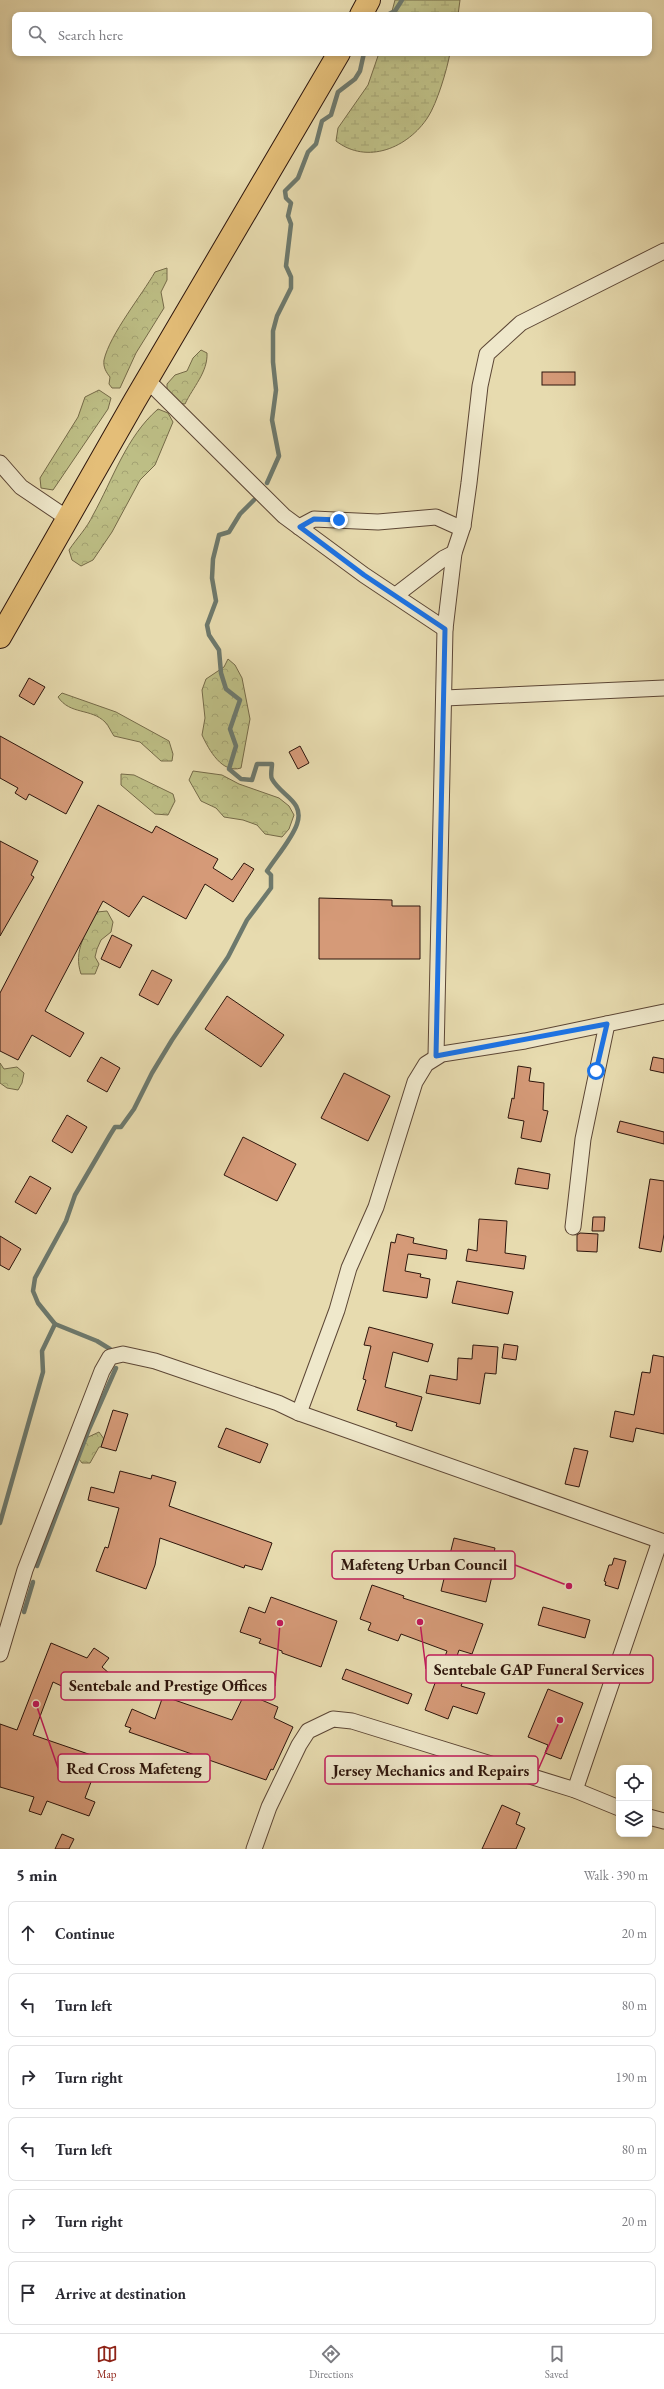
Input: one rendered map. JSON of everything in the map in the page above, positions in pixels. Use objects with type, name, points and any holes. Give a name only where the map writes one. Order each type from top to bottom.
[{"type":"main road","points":[[363,12],[369,0]]},
{"type":"main road","points":[[0,637],[147,380],[337,56]]},
{"type":"street","points":[[436,1056],[441,785],[445,698],[445,629],[454,553],[463,526],[480,386],[487,354],[521,323],[664,251]]},
{"type":"street","points":[[147,380],[284,516],[364,575],[445,629]]},
{"type":"street","points":[[0,463],[21,487],[68,518]]},
{"type":"street","points":[[300,527],[314,519],[378,522],[436,517],[456,526],[463,526]]},
{"type":"street","points":[[396,595],[444,558],[454,553]]},
{"type":"street","points":[[445,698],[664,688]]},
{"type":"street","points":[[299,1413],[337,1310],[349,1268],[376,1207],[415,1082],[426,1064],[436,1056],[664,1012]]},
{"type":"street","points":[[573,1227],[583,1139],[607,1024]]},
{"type":"street","points":[[0,1654],[25,1570],[102,1371],[110,1357],[123,1354],[155,1361],[278,1403],[299,1413],[662,1541],[575,1790]]},
{"type":"street","points":[[254,1849],[269,1807],[299,1745],[308,1730],[333,1719],[352,1721],[575,1790],[616,1807]]},
{"type":"street","points":[[652,1818],[664,1821]]},
{"type":"green space","points":[[395,0],[460,0],[458,12],[392,12]]},
{"type":"green space","points":[[378,56],[449,56],[438,95],[428,117],[420,128],[410,137],[398,145],[386,150],[361,152],[348,148],[336,141],[338,128],[368,85]]},
{"type":"green space","points":[[167,268],[167,280],[161,292],[164,308],[136,353],[120,388],[112,388],[109,384],[110,377],[104,365],[107,350],[119,327],[155,272]]},
{"type":"green space","points":[[201,350],[207,353],[207,360],[203,373],[185,404],[177,403],[167,392],[167,384],[175,375],[187,371],[193,358]]},
{"type":"green space","points":[[99,390],[111,398],[108,409],[53,490],[41,488],[40,478],[78,417],[85,397]]},
{"type":"green space","points":[[158,409],[168,413],[173,422],[155,465],[140,480],[112,532],[93,560],[81,566],[72,560],[69,550],[91,520],[121,459],[137,432]]},
{"type":"green space","points":[[228,659],[235,665],[242,678],[250,719],[241,768],[234,769],[222,764],[212,754],[202,735],[205,718],[202,690],[206,679],[224,667]]},
{"type":"green space","points":[[62,693],[116,712],[169,741],[173,754],[172,761],[161,761],[140,742],[114,736],[106,724],[99,718],[68,707],[63,703],[58,697]]},
{"type":"green space","points":[[193,771],[222,775],[239,784],[279,798],[289,806],[294,815],[289,829],[282,837],[265,834],[257,825],[243,820],[224,817],[216,808],[201,801],[189,780]]},
{"type":"green space","points":[[121,774],[134,775],[173,794],[175,801],[168,815],[155,814],[121,785]]},
{"type":"green space","points":[[107,911],[113,922],[111,932],[101,940],[97,949],[95,957],[99,964],[95,974],[81,974],[79,957],[82,942],[97,912]]},
{"type":"green space","points":[[0,1063],[4,1069],[17,1067],[24,1073],[22,1083],[18,1090],[7,1088],[0,1083]]},
{"type":"green space","points":[[99,1432],[104,1439],[101,1447],[99,1447],[90,1463],[82,1463],[79,1459],[86,1438]]},
{"type":"building","points":[[542,372],[575,372],[575,385],[542,385]]},
{"type":"building","points":[[29,678],[45,687],[34,705],[19,696]]},
{"type":"building","points":[[0,736],[83,782],[66,814],[29,794],[26,800],[15,793],[18,788],[0,778]]},
{"type":"building","points":[[300,746],[309,763],[298,769],[289,752]]},
{"type":"building","points":[[98,805],[152,833],[156,826],[218,859],[213,868],[232,880],[244,863],[254,869],[233,902],[205,884],[186,919],[143,896],[129,917],[103,901],[45,1011],[84,1033],[70,1057],[32,1035],[18,1060],[0,1051],[0,993]]},
{"type":"building","points":[[0,841],[38,861],[31,875],[34,877],[0,936]]},
{"type":"building","points":[[319,898],[392,900],[392,906],[420,906],[420,959],[319,959]]},
{"type":"building","points":[[112,935],[132,945],[120,968],[101,959]]},
{"type":"building","points":[[152,970],[172,980],[158,1005],[139,995]]},
{"type":"building","points":[[227,996],[284,1035],[261,1067],[205,1029]]},
{"type":"building","points":[[101,1057],[120,1068],[107,1092],[87,1081]]},
{"type":"building","points":[[653,1057],[664,1059],[664,1073],[650,1070]]},
{"type":"building","points":[[518,1066],[531,1068],[529,1081],[544,1083],[543,1110],[548,1111],[541,1142],[521,1138],[524,1121],[508,1118],[512,1098],[514,1099]]},
{"type":"building","points":[[344,1073],[390,1096],[368,1141],[321,1118]]},
{"type":"building","points":[[67,1115],[87,1127],[72,1153],[52,1141]]},
{"type":"building","points":[[620,1121],[664,1132],[664,1144],[617,1132]]},
{"type":"building","points":[[243,1137],[296,1164],[277,1201],[224,1175]]},
{"type":"building","points":[[518,1168],[550,1174],[548,1189],[515,1184]]},
{"type":"building","points":[[30,1176],[51,1188],[36,1214],[15,1202]]},
{"type":"building","points":[[650,1179],[664,1181],[664,1234],[661,1252],[639,1248]]},
{"type":"building","points":[[593,1217],[605,1217],[604,1231],[592,1231]]},
{"type":"building","points":[[479,1219],[507,1221],[505,1253],[526,1256],[524,1269],[466,1261],[468,1249],[477,1251]]},
{"type":"building","points":[[580,1233],[598,1234],[597,1252],[577,1251],[577,1235]]},
{"type":"building","points":[[397,1234],[414,1238],[413,1243],[447,1250],[446,1259],[408,1254],[405,1271],[421,1274],[420,1277],[430,1279],[427,1298],[383,1291],[391,1242],[395,1243]]},
{"type":"building","points":[[0,1236],[21,1249],[9,1270],[0,1265]]},
{"type":"building","points":[[457,1281],[513,1292],[508,1314],[452,1303]]},
{"type":"building","points":[[369,1327],[433,1344],[428,1362],[393,1352],[385,1387],[422,1397],[412,1431],[396,1426],[397,1423],[357,1410],[366,1380],[363,1379],[371,1346],[364,1345]]},
{"type":"building","points":[[504,1344],[518,1346],[516,1360],[502,1358]]},
{"type":"building","points":[[473,1345],[498,1347],[496,1374],[485,1373],[480,1404],[426,1393],[430,1375],[457,1380],[458,1358],[472,1359]]},
{"type":"building","points":[[653,1355],[664,1357],[664,1434],[636,1428],[633,1442],[610,1437],[615,1411],[634,1415],[642,1372],[650,1373]]},
{"type":"building","points":[[113,1410],[128,1414],[116,1451],[101,1447]]},
{"type":"building","points":[[226,1428],[268,1444],[260,1463],[218,1447]]},
{"type":"building","points":[[574,1448],[588,1451],[579,1487],[565,1484]]},
{"type":"building","points":[[120,1471],[151,1479],[152,1475],[176,1482],[169,1506],[272,1543],[262,1570],[245,1565],[244,1568],[160,1538],[155,1565],[146,1589],[96,1571],[105,1547],[108,1548],[119,1508],[88,1500],[91,1487],[114,1493]]},
{"type":"building","points":[[454,1538],[495,1548],[489,1575],[492,1576],[486,1602],[441,1591]]},
{"type":"building","points":[[614,1558],[626,1561],[618,1589],[605,1585],[606,1582],[604,1581],[609,1565],[612,1565]]},
{"type":"building","points":[[372,1585],[404,1596],[403,1598],[483,1624],[472,1654],[459,1650],[452,1671],[465,1676],[461,1686],[485,1693],[477,1714],[453,1706],[448,1719],[425,1710],[447,1651],[401,1634],[398,1641],[368,1630],[371,1623],[360,1619]]},
{"type":"building","points":[[271,1597],[337,1621],[321,1667],[282,1653],[282,1651],[259,1643],[261,1639],[240,1632],[249,1607],[265,1613]]},
{"type":"building","points":[[543,1607],[590,1620],[585,1638],[538,1625]]},
{"type":"building","points":[[51,1643],[87,1658],[94,1648],[109,1658],[102,1667],[118,1681],[101,1699],[87,1687],[83,1696],[53,1682],[33,1735],[100,1758],[85,1798],[95,1802],[89,1816],[47,1801],[41,1815],[29,1811],[34,1797],[0,1787],[0,1724],[17,1730]]},
{"type":"building","points":[[346,1669],[412,1694],[408,1704],[342,1679]]},
{"type":"building","points":[[548,1689],[583,1703],[561,1759],[545,1753],[548,1745],[528,1737]]},
{"type":"building","points":[[245,1693],[278,1707],[274,1718],[293,1727],[273,1770],[271,1769],[266,1780],[129,1732],[131,1728],[125,1726],[132,1709],[155,1719],[163,1696],[232,1720]]},
{"type":"building","points":[[502,1805],[520,1813],[516,1824],[525,1828],[516,1849],[482,1849]]},
{"type":"building","points":[[62,1834],[74,1839],[69,1849],[55,1849]]},
{"type":"waterway","points":[[393,12],[402,0]]},
{"type":"waterway","points":[[267,483],[279,456],[272,420],[276,390],[273,362],[273,331],[277,316],[291,288],[291,277],[286,266],[291,224],[288,216],[291,203],[286,198],[285,191],[298,178],[308,152],[316,144],[322,121],[331,115],[338,92],[355,79],[360,71],[363,56]]},
{"type":"waterway","points":[[0,1523],[43,1372],[42,1351],[55,1324],[38,1303],[33,1291],[35,1278],[66,1221],[75,1195],[110,1135],[115,1127],[121,1127],[134,1109],[152,1073],[172,1040],[228,957],[247,920],[271,888],[271,875],[267,871],[295,830],[299,816],[295,804],[271,778],[272,764],[257,764],[252,780],[241,779],[229,769],[236,746],[230,729],[240,700],[226,689],[221,673],[219,650],[209,635],[207,625],[216,601],[212,578],[213,559],[219,535],[229,532],[240,514],[254,500]]},
{"type":"waterway","points":[[55,1324],[97,1341],[110,1349]]},
{"type":"waterway","points":[[37,1566],[89,1429],[116,1368]]},
{"type":"waterway","points":[[24,1612],[33,1582]]},
{"type":"place","name":"Mafeteng Urban Council","points":[[569,1586]]},
{"type":"place","name":"Sentebale GAP Funeral Services","points":[[420,1622]]},
{"type":"place","name":"Sentebale and Prestige Offices","points":[[280,1623]]},
{"type":"place","name":"Red Cross Mafeteng","points":[[36,1704]]},
{"type":"place","name":"Jersey Mechanics and Repairs","points":[[560,1720]]},
{"type":"route","points":[[339,520],[314,519],[300,527],[364,575],[431,618],[442,629],[445,629],[445,698],[441,785],[435,1038],[436,1056],[525,1041],[607,1024],[596,1071]]}]
